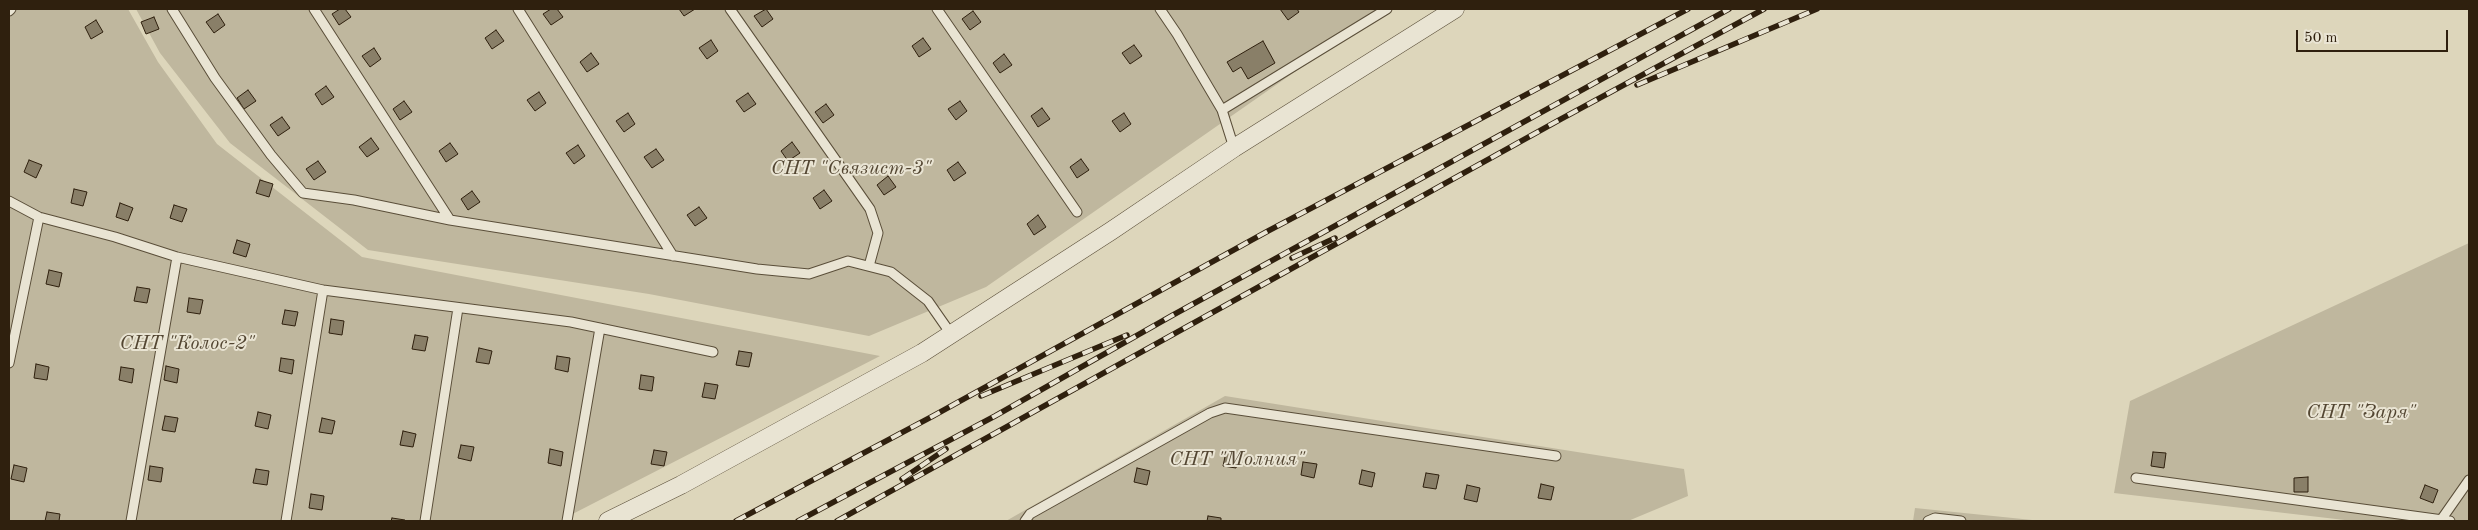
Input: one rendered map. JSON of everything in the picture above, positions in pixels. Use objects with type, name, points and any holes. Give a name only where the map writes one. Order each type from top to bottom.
[{"type":"street","points":[[608,521],[681,485],[922,353],[1111,231],[1234,148],[1455,9]]},
{"type":"lane","points":[[172,9],[215,78],[271,155],[303,193],[354,200],[450,220],[757,269],[809,274],[848,261],[891,272],[928,301],[951,334]]},
{"type":"lane","points":[[314,9],[450,220]]},
{"type":"lane","points":[[518,9],[673,256]]},
{"type":"lane","points":[[730,9],[870,209],[878,233],[869,266]]},
{"type":"lane","points":[[937,9],[1077,212]]},
{"type":"lane","points":[[1160,9],[1222,110],[1234,148]]},
{"type":"lane","points":[[1222,110],[1372,12],[1387,9]]},
{"type":"lane","points":[[9,201],[39,217],[115,237],[177,257],[322,290],[600,328],[713,352]]},
{"type":"lane","points":[[9,363],[39,217]]},
{"type":"lane","points":[[131,521],[177,257]]},
{"type":"lane","points":[[286,521],[322,290]]},
{"type":"lane","points":[[425,521],[458,308]]},
{"type":"lane","points":[[567,521],[600,328]]},
{"type":"lane","points":[[1025,521],[1030,514],[1210,413],[1225,408],[1556,456]]},
{"type":"lane","points":[[2136,478],[2445,521],[2469,480]]},
{"type":"lane","points":[[1928,521],[1935,518],[1961,521]]},
{"type":"green space","name":"СНТ \"Колос-2\"","points":[[9,9],[128,9],[158,62],[217,144],[362,257],[880,356],[559,521],[9,521]]},
{"type":"green space","name":"СНТ \"Связист-3\"","points":[[136,9],[1385,9],[986,287],[869,336],[649,294],[368,250],[230,143],[160,53]]},
{"type":"green space","name":"СНТ \"Заря\"","points":[[2469,243],[2469,521],[2353,521],[2114,493],[2130,401]]},
{"type":"green space","name":"СНТ \"Молния\"","points":[[1225,396],[1684,469],[1688,496],[1628,521],[1006,521]]},
{"type":"green space","points":[[1915,508],[2042,521],[1913,521]]},
{"type":"building","points":[[340,9],[345,9],[351,17],[339,25],[332,14]]},
{"type":"building","points":[[551,9],[557,9],[563,17],[551,25],[543,14]]},
{"type":"building","points":[[679,9],[695,9],[684,16]]},
{"type":"building","points":[[766,9],[773,19],[762,27],[754,16]]},
{"type":"building","points":[[1280,9],[1297,9],[1299,12],[1288,20]]},
{"type":"building","points":[[973,11],[981,22],[970,30],[962,19]]},
{"type":"building","points":[[218,14],[225,25],[214,33],[206,22]]},
{"type":"building","points":[[154,17],[159,29],[146,34],[141,22]]},
{"type":"building","points":[[96,20],[103,32],[91,39],[85,27]]},
{"type":"building","points":[[496,30],[504,41],[492,49],[485,38]]},
{"type":"building","points":[[923,38],[931,49],[919,57],[912,46]]},
{"type":"building","points":[[711,40],[718,51],[707,59],[699,48]]},
{"type":"building","points":[[1263,41],[1275,63],[1248,79],[1241,67],[1233,72],[1227,62]]},
{"type":"building","points":[[1134,45],[1142,56],[1130,64],[1122,53]]},
{"type":"building","points":[[374,48],[381,59],[370,67],[362,56]]},
{"type":"building","points":[[591,53],[599,64],[587,72],[580,62]]},
{"type":"building","points":[[1004,54],[1012,65],[1000,73],[993,63]]},
{"type":"building","points":[[326,86],[334,97],[322,105],[315,94]]},
{"type":"building","points":[[248,90],[256,101],[244,109],[237,98]]},
{"type":"building","points":[[539,92],[546,103],[535,111],[527,100]]},
{"type":"building","points":[[748,93],[756,104],[744,112],[736,101]]},
{"type":"building","points":[[404,101],[412,112],[400,120],[393,109]]},
{"type":"building","points":[[960,101],[967,111],[956,120],[948,109]]},
{"type":"building","points":[[826,104],[834,115],[823,123],[815,112]]},
{"type":"building","points":[[1042,108],[1050,119],[1038,127],[1031,116]]},
{"type":"building","points":[[628,113],[635,124],[624,132],[616,121]]},
{"type":"building","points":[[1124,113],[1131,124],[1120,132],[1112,121]]},
{"type":"building","points":[[282,117],[290,128],[278,136],[270,125]]},
{"type":"building","points":[[371,138],[379,149],[367,157],[359,147]]},
{"type":"building","points":[[792,142],[800,153],[788,161],[781,151]]},
{"type":"building","points":[[450,143],[458,154],[446,162],[439,151]]},
{"type":"building","points":[[578,145],[585,156],[574,164],[566,153]]},
{"type":"building","points":[[656,149],[664,160],[652,168],[644,157]]},
{"type":"building","points":[[1081,159],[1089,170],[1077,178],[1070,167]]},
{"type":"building","points":[[29,160],[42,165],[36,178],[24,172]]},
{"type":"building","points":[[318,161],[326,172],[314,180],[306,169]]},
{"type":"building","points":[[958,162],[966,173],[954,181],[947,170]]},
{"type":"building","points":[[888,176],[896,187],[884,195],[877,185]]},
{"type":"building","points":[[260,180],[273,184],[269,197],[256,193]]},
{"type":"building","points":[[74,189],[87,192],[83,206],[71,203]]},
{"type":"building","points":[[824,190],[832,201],[820,209],[813,198]]},
{"type":"building","points":[[472,191],[480,202],[468,210],[461,199]]},
{"type":"building","points":[[120,203],[133,208],[128,221],[116,217]]},
{"type":"building","points":[[174,205],[187,209],[182,222],[170,218]]},
{"type":"building","points":[[699,207],[707,218],[695,226],[687,215]]},
{"type":"building","points":[[1038,215],[1046,227],[1034,235],[1027,224]]},
{"type":"building","points":[[237,240],[250,244],[246,257],[233,253]]},
{"type":"building","points":[[49,270],[62,273],[59,287],[46,284]]},
{"type":"building","points":[[137,287],[150,289],[147,303],[134,301]]},
{"type":"building","points":[[189,298],[203,300],[200,314],[187,312]]},
{"type":"building","points":[[285,310],[298,312],[295,326],[282,324]]},
{"type":"building","points":[[331,319],[344,321],[342,335],[329,333]]},
{"type":"building","points":[[415,335],[428,337],[425,351],[412,349]]},
{"type":"building","points":[[479,348],[492,351],[489,364],[476,362]]},
{"type":"building","points":[[739,351],[752,353],[749,367],[736,365]]},
{"type":"building","points":[[557,356],[570,358],[568,372],[555,369]]},
{"type":"building","points":[[281,358],[294,360],[292,374],[279,371]]},
{"type":"building","points":[[36,364],[49,367],[47,380],[34,378]]},
{"type":"building","points":[[166,366],[179,369],[177,383],[164,380]]},
{"type":"building","points":[[121,367],[134,369],[132,383],[119,380]]},
{"type":"building","points":[[641,375],[654,377],[652,391],[639,389]]},
{"type":"building","points":[[705,383],[718,385],[715,399],[702,397]]},
{"type":"building","points":[[258,412],[271,415],[268,429],[255,426]]},
{"type":"building","points":[[165,416],[178,418],[175,432],[162,430]]},
{"type":"building","points":[[322,418],[335,421],[332,434],[319,432]]},
{"type":"building","points":[[403,431],[416,434],[413,447],[400,445]]},
{"type":"building","points":[[461,445],[474,447],[471,461],[458,458]]},
{"type":"building","points":[[550,449],[563,452],[561,466],[548,463]]},
{"type":"building","points":[[654,450],[667,452],[664,466],[651,464]]},
{"type":"building","points":[[1226,452],[1239,455],[1236,468],[1223,466]]},
{"type":"building","points":[[2153,452],[2166,453],[2164,468],[2151,466]]},
{"type":"building","points":[[1303,462],[1317,464],[1314,478],[1301,475]]},
{"type":"building","points":[[14,465],[27,468],[24,482],[11,479]]},
{"type":"building","points":[[150,466],[163,468],[161,482],[148,480]]},
{"type":"building","points":[[1137,468],[1150,471],[1147,485],[1134,482]]},
{"type":"building","points":[[256,469],[269,471],[267,485],[253,483]]},
{"type":"building","points":[[1362,470],[1375,473],[1372,487],[1359,484]]},
{"type":"building","points":[[1426,473],[1439,475],[1436,489],[1423,487]]},
{"type":"building","points":[[2308,477],[2308,492],[2294,492],[2294,478]]},
{"type":"building","points":[[1541,484],[1554,487],[1551,500],[1538,498]]},
{"type":"building","points":[[1467,485],[1480,488],[1477,502],[1464,499]]},
{"type":"building","points":[[2425,485],[2438,490],[2433,503],[2420,498]]},
{"type":"building","points":[[311,494],[324,496],[322,510],[309,508]]},
{"type":"building","points":[[47,512],[60,514],[59,521],[45,521]]},
{"type":"building","points":[[1208,516],[1221,518],[1221,521],[1207,521]]},
{"type":"building","points":[[392,518],[405,520],[405,521],[391,521]]},
{"type":"railway","points":[[736,521],[933,416],[1268,231],[1688,9]]},
{"type":"railway","points":[[798,521],[995,416],[1173,315],[1729,9]]},
{"type":"railway","points":[[837,521],[1561,119],[1764,9]]},
{"type":"railway","points":[[1637,85],[1817,9]]},
{"type":"railway","points":[[1292,258],[1335,238]]},
{"type":"railway","points":[[981,396],[1127,335]]},
{"type":"railway","points":[[902,479],[946,449]]}]
